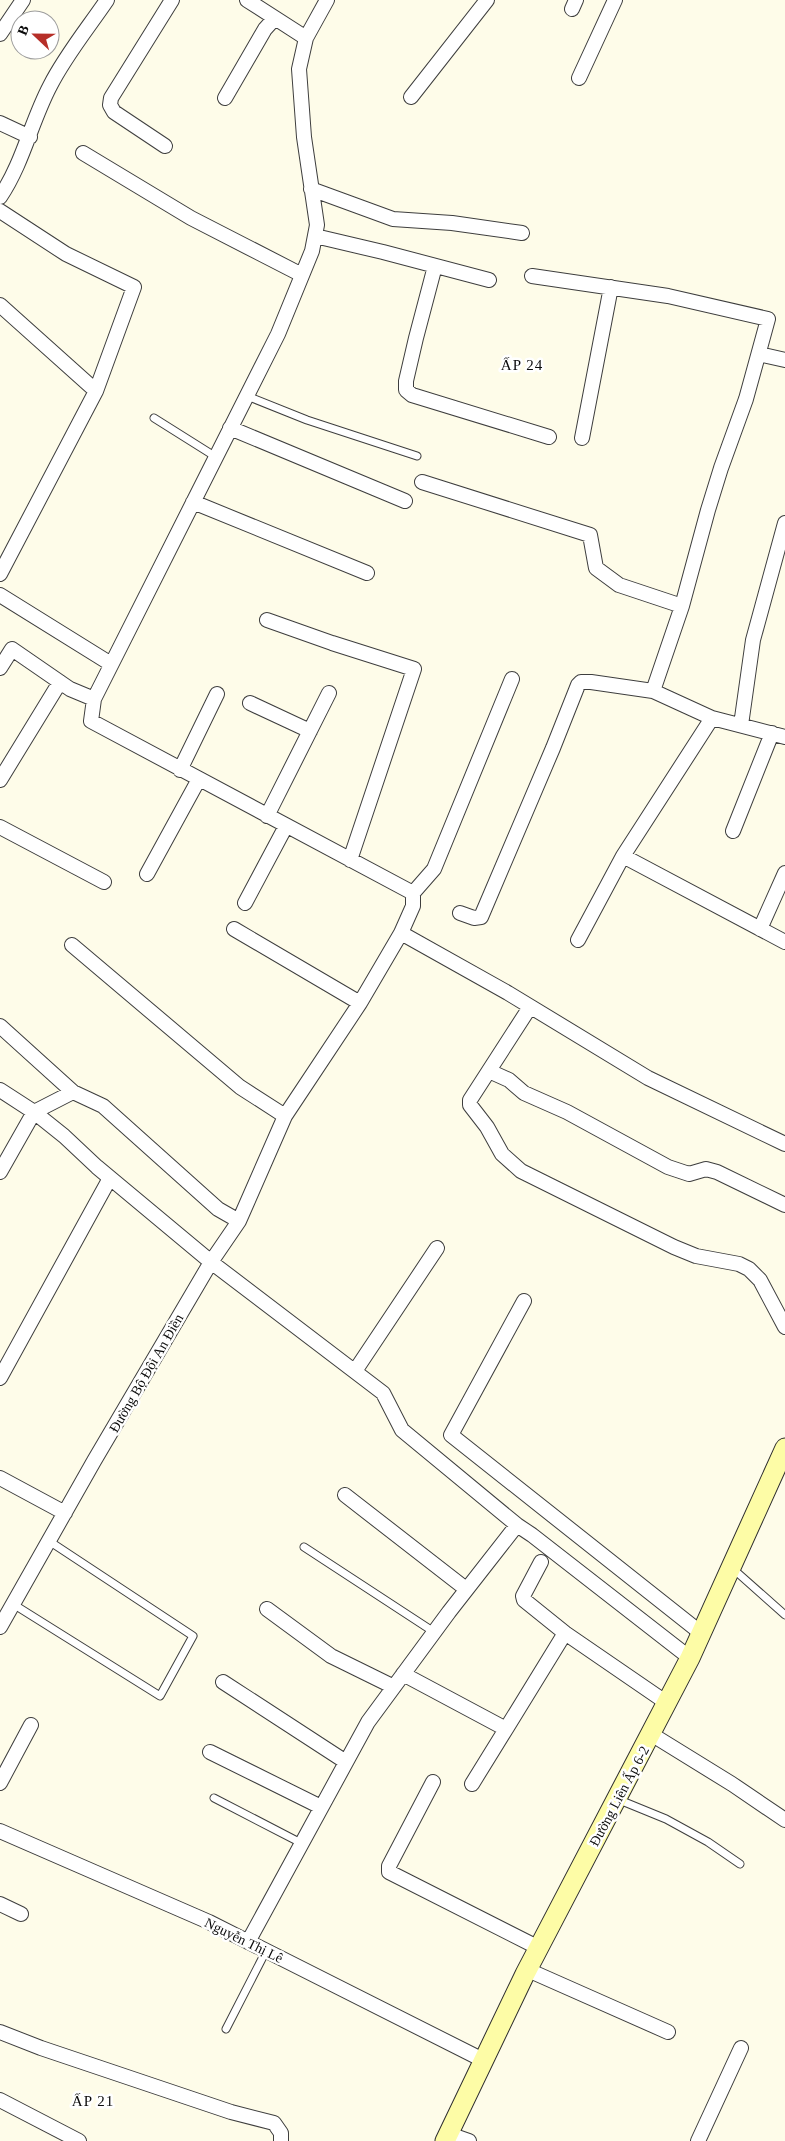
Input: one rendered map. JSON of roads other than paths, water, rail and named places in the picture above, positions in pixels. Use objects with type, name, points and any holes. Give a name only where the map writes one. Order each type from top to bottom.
[{"type":"street","points":[[0,34],[23,0]]},
{"type":"street","points":[[0,197],[30,137],[37,113],[50,84],[107,0]]},
{"type":"street","points":[[166,146],[114,112],[110,106],[115,92],[172,0]]},
{"type":"street","points":[[247,0],[306,38]]},
{"type":"street","points":[[327,0],[306,38],[299,69],[304,137],[317,225],[312,251],[278,334],[94,699],[91,721],[414,893],[434,869],[512,678]]},
{"type":"street","points":[[411,97],[487,0]]},
{"type":"street","points":[[579,78],[615,0]]},
{"type":"street","points":[[226,98],[265,29],[275,18]]},
{"type":"street","points":[[0,123],[30,137]]},
{"type":"street","points":[[83,153],[192,218],[302,275]]},
{"type":"street","points":[[311,188],[393,219],[452,223],[522,233]]},
{"type":"street","points":[[0,211],[66,254],[134,287],[96,390],[0,574]]},
{"type":"street","points":[[315,236],[490,280]]},
{"type":"street","points":[[436,266],[406,381],[408,392],[549,438]]},
{"type":"street","points":[[532,276],[668,296],[766,318],[768,321],[746,399],[721,468],[682,606],[653,691]]},
{"type":"street","points":[[582,438],[611,287]]},
{"type":"street","points":[[0,305],[96,390]]},
{"type":"street","points":[[759,354],[785,360]]},
{"type":"street","points":[[230,428],[405,501]]},
{"type":"street","points":[[422,482],[590,535],[596,568],[619,585],[682,606]]},
{"type":"street","points":[[193,502],[366,573]]},
{"type":"street","points":[[742,725],[753,640],[785,523]]},
{"type":"street","points":[[0,595],[111,664]]},
{"type":"street","points":[[267,620],[414,669],[350,860]]},
{"type":"street","points":[[0,668],[12,649],[70,689],[94,699]]},
{"type":"street","points":[[0,780],[60,682]]},
{"type":"street","points":[[460,913],[474,918],[481,917],[553,748],[578,684],[581,682],[653,691],[712,718],[779,735],[733,831]]},
{"type":"street","points":[[267,816],[329,693]]},
{"type":"street","points":[[180,770],[217,694]]},
{"type":"street","points":[[250,703],[310,731]]},
{"type":"street","points":[[578,940],[622,856],[712,718]]},
{"type":"street","points":[[147,874],[199,779]]},
{"type":"street","points":[[245,903],[286,826]]},
{"type":"street","points":[[0,827],[104,882]]},
{"type":"street","points":[[622,856],[785,942]]},
{"type":"street","points":[[760,930],[785,873]]},
{"type":"street","name":"Đường Bộ Đội An Điền","points":[[0,1627],[211,1262],[239,1221],[285,1116],[360,1003],[401,934],[413,906],[414,893]]},
{"type":"street","points":[[234,929],[360,1003]]},
{"type":"street","points":[[401,934],[530,1007],[648,1078],[785,1144]]},
{"type":"street","points":[[72,945],[240,1087],[285,1116]]},
{"type":"street","points":[[530,1007],[472,1094],[470,1104],[487,1127],[507,1160],[521,1171],[674,1247],[696,1256],[739,1264],[749,1269],[760,1280],[785,1327]]},
{"type":"street","points":[[0,1026],[73,1092],[103,1106],[218,1209],[239,1221]]},
{"type":"street","points":[[489,1070],[509,1080],[524,1093],[567,1112],[668,1167],[689,1174],[707,1169],[717,1172],[785,1205]]},
{"type":"street","points":[[0,1090],[34,1112],[211,1262],[383,1392],[402,1430],[517,1525],[690,1658]]},
{"type":"street","points":[[0,1172],[34,1112],[73,1092]]},
{"type":"street","points":[[0,1378],[110,1178]]},
{"type":"street","points":[[355,1371],[437,1248]]},
{"type":"street","points":[[524,1301],[451,1435],[701,1634]]},
{"type":"street","name":"Đường Liên Ấp 6-2","points":[[447,2137],[539,1948],[690,1658],[785,1448]]},
{"type":"street","points":[[0,1478],[65,1513]]},
{"type":"street","points":[[345,1495],[466,1589]]},
{"type":"street","points":[[248,1942],[368,1722],[466,1589],[517,1525]]},
{"type":"street","points":[[542,1562],[523,1598],[565,1633],[667,1703]]},
{"type":"street","points":[[267,1609],[331,1656],[394,1687]]},
{"type":"street","points":[[472,1784],[565,1633]]},
{"type":"street","points":[[403,1674],[506,1729]]},
{"type":"street","points":[[223,1682],[346,1762]]},
{"type":"street","points":[[0,1783],[31,1725]]},
{"type":"street","points":[[651,1734],[732,1784],[785,1820]]},
{"type":"street","points":[[210,1752],[321,1807]]},
{"type":"street","points":[[433,1782],[389,1866],[389,1872],[539,1948]]},
{"type":"street","name":"Nguyễn Thị Lê","points":[[0,1831],[209,1922],[484,2060]]},
{"type":"street","points":[[0,1904],[21,1914]]},
{"type":"street","points":[[528,1970],[668,2032]]},
{"type":"street","points":[[0,2032],[41,2048],[213,2106],[274,2123],[281,2133],[281,2141]]},
{"type":"street","points":[[698,2141],[741,2048]]},
{"type":"street","points":[[0,2100],[60,2137],[79,2141]]},
{"type":"street","points":[[447,2137],[469,2141]]},
{"type":"lane","points":[[247,396],[307,420],[417,456]]},
{"type":"lane","points":[[154,418],[216,457]]},
{"type":"lane","points":[[13,1604],[160,1696],[193,1636],[49,1540]]},
{"type":"lane","points":[[304,1547],[434,1632]]},
{"type":"lane","points":[[731,1567],[785,1615]]},
{"type":"lane","points":[[214,1798],[301,1843]]},
{"type":"lane","points":[[617,1799],[666,1819],[708,1842],[740,1864]]},
{"type":"lane","points":[[226,2029],[266,1951]]},
{"type":"district","name":"ẤP 24","points":[[522,365]]},
{"type":"district","name":"ẤP 21","points":[[93,2101]]}]
